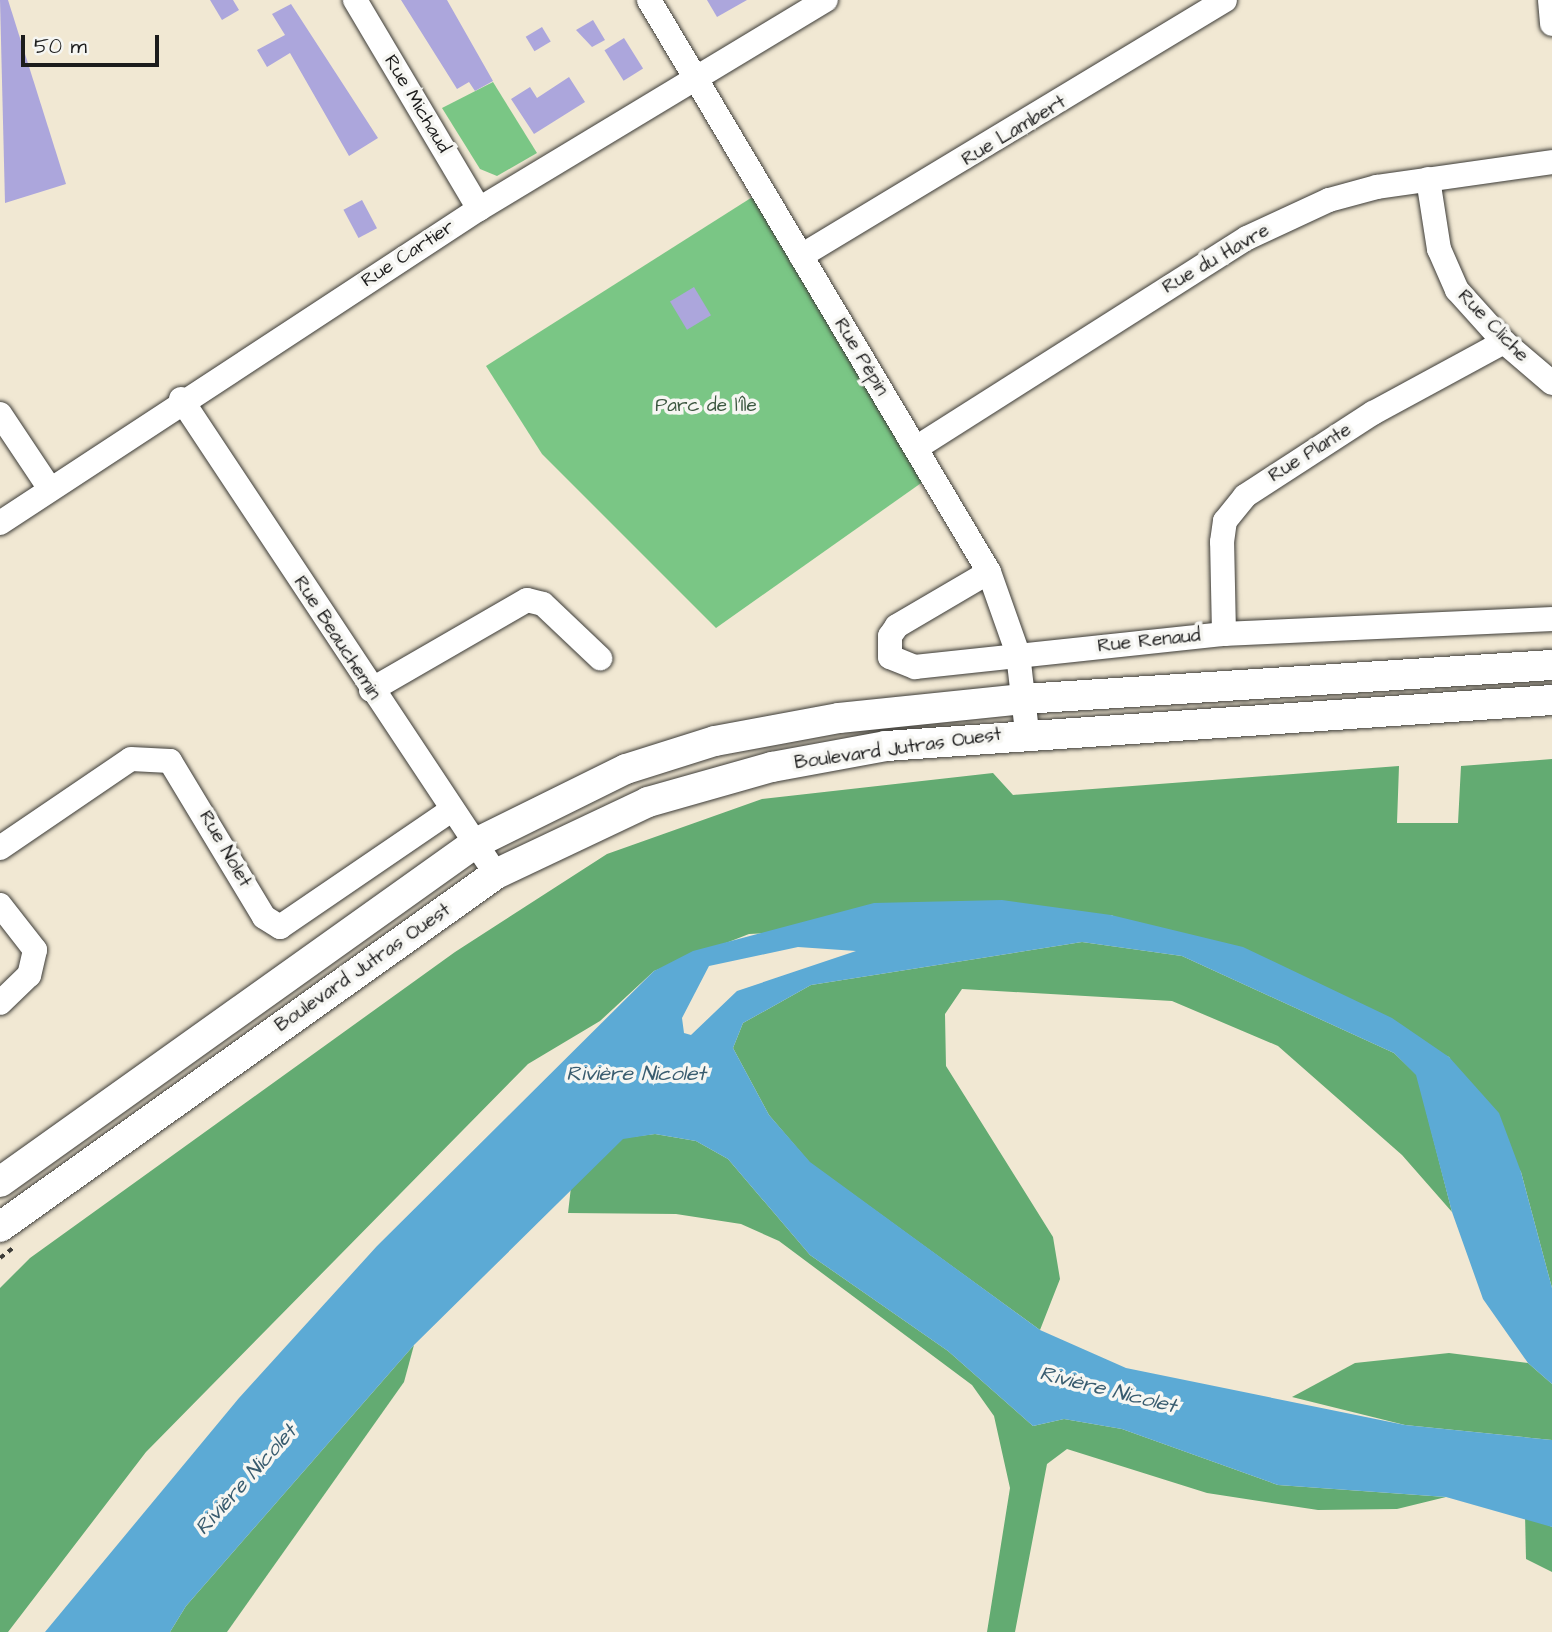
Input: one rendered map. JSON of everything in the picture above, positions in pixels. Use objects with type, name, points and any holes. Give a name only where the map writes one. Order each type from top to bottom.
[{"type":"main road","name":"Boulevard Jutras Ouest","points":[[0,1182],[474,844],[570,792],[715,741],[839,718],[1023,699],[1552,665]]},
{"type":"main road","name":"Boulevard Jutras Ouest","points":[[11,1234],[496,874],[603,820],[722,779],[833,754],[1027,732],[1552,700]]},
{"type":"street","name":"Rue Michaud","points":[[355,0],[479,209]]},
{"type":"street","name":"Rue Pépin","points":[[649,0],[989,572],[1018,654],[1027,732]]},
{"type":"street","name":"Rue Cartier","points":[[0,523],[181,399],[479,209],[696,82],[826,0]]},
{"type":"street","name":"Rue Lambert","points":[[801,256],[1225,0]]},
{"type":"street","points":[[1550,0],[1552,24]]},
{"type":"street","name":"Rue du Havre","points":[[916,448],[1247,238],[1329,200],[1429,178],[1552,162]]},
{"type":"street","name":"Rue Cliche","points":[[1429,178],[1445,269],[1504,342],[1552,383]]},
{"type":"street","name":"Rue Plante","points":[[1224,634],[1222,542],[1225,521],[1245,496],[1374,413],[1504,342]]},
{"type":"street","name":"Rue Beauchemin","points":[[181,399],[450,811],[496,874]]},
{"type":"street","points":[[0,414],[50,489]]},
{"type":"street","name":"Rue Renaud","points":[[989,572],[897,626],[890,636],[890,657],[915,667],[1224,634],[1552,620]]},
{"type":"street","points":[[372,690],[527,600],[543,604],[600,657]]},
{"type":"street","name":"Rue Nolet","points":[[0,848],[131,759],[162,758],[177,770],[264,918],[280,927],[450,811]]},
{"type":"street","points":[[0,905],[35,950],[29,975],[0,1003]]},
{"type":"path","points":[[0,1258],[11,1234]]},
{"type":"green space","points":[[493,82],[537,153],[497,176],[480,169],[442,108]]},
{"type":"green space","name":"Parc de l'Île","points":[[754,196],[924,481],[716,628],[542,454],[486,366]]},
{"type":"green space","points":[[1552,759],[1552,1288],[1521,1172],[1449,1057],[1111,915],[749,934],[654,971],[600,1021],[528,1064],[146,1452],[8,1632],[0,1632],[0,1288],[30,1258],[455,952],[607,854],[762,799],[993,773],[1013,795],[1399,766],[1397,823],[1458,823],[1461,766]]},
{"type":"green space","points":[[1082,942],[1182,956],[1394,1053],[1417,1075],[1452,1212],[1402,1155],[1278,1046],[1172,1001],[962,989],[945,1014],[946,1066],[1053,1237],[1060,1279],[1040,1330],[810,1163],[769,1115],[733,1048],[743,1023],[811,985]]},
{"type":"green space","points":[[655,1134],[696,1141],[728,1159],[810,1255],[948,1351],[1033,1426],[1064,1419],[1122,1429],[1278,1485],[1446,1497],[1397,1509],[1318,1510],[1207,1493],[1067,1449],[1047,1464],[1015,1632],[987,1632],[1010,1488],[994,1416],[972,1385],[779,1241],[741,1224],[676,1214],[568,1213],[571,1187],[623,1138]]},
{"type":"green space","points":[[414,1345],[404,1382],[227,1632],[170,1632],[186,1606]]},
{"type":"green space","points":[[1449,1353],[1528,1363],[1552,1384],[1552,1440],[1405,1425],[1292,1397],[1355,1363]]},
{"type":"green space","points":[[1525,1514],[1552,1527],[1552,1572],[1526,1559]]},
{"type":"water","name":"Rivière Nicolet","points":[[1002,900],[1111,915],[1243,947],[1392,1018],[1449,1057],[1499,1113],[1521,1172],[1552,1288],[1552,1384],[1528,1363],[1483,1299],[1452,1212],[1416,1075],[1394,1053],[1182,956],[1082,942],[811,985],[743,1023],[733,1048],[769,1115],[810,1162],[1040,1330],[1126,1368],[1405,1425],[1552,1440],[1552,1527],[1446,1497],[1278,1485],[1122,1429],[1064,1419],[1033,1426],[948,1351],[810,1255],[728,1159],[696,1141],[655,1134],[623,1139],[414,1345],[186,1606],[170,1632],[45,1632],[239,1398],[377,1246],[654,971],[693,951],[874,903]],"holes":[[[798,947],[856,951],[737,991],[691,1035],[684,1033],[682,1018],[709,966]]]},
{"type":"building","points":[[0,0],[8,0],[66,184],[5,203]]},
{"type":"building","points":[[210,0],[233,0],[239,10],[222,20]]},
{"type":"building","points":[[401,0],[447,0],[493,81],[475,91],[469,82],[457,89]]},
{"type":"building","points":[[707,0],[747,0],[717,17]]},
{"type":"building","points":[[291,4],[378,138],[349,156],[290,53],[267,67],[257,50],[285,35],[272,14]]},
{"type":"building","points":[[593,20],[605,40],[592,47],[576,30]]},
{"type":"building","points":[[542,27],[551,42],[534,51],[526,37]]},
{"type":"building","points":[[624,38],[643,69],[624,81],[604,50]]},
{"type":"building","points":[[569,77],[585,102],[534,134],[511,99],[530,87],[537,98]]},
{"type":"building","points":[[362,200],[377,228],[358,238],[343,210]]},
{"type":"building","points":[[694,287],[711,315],[687,330],[670,301]]}]
